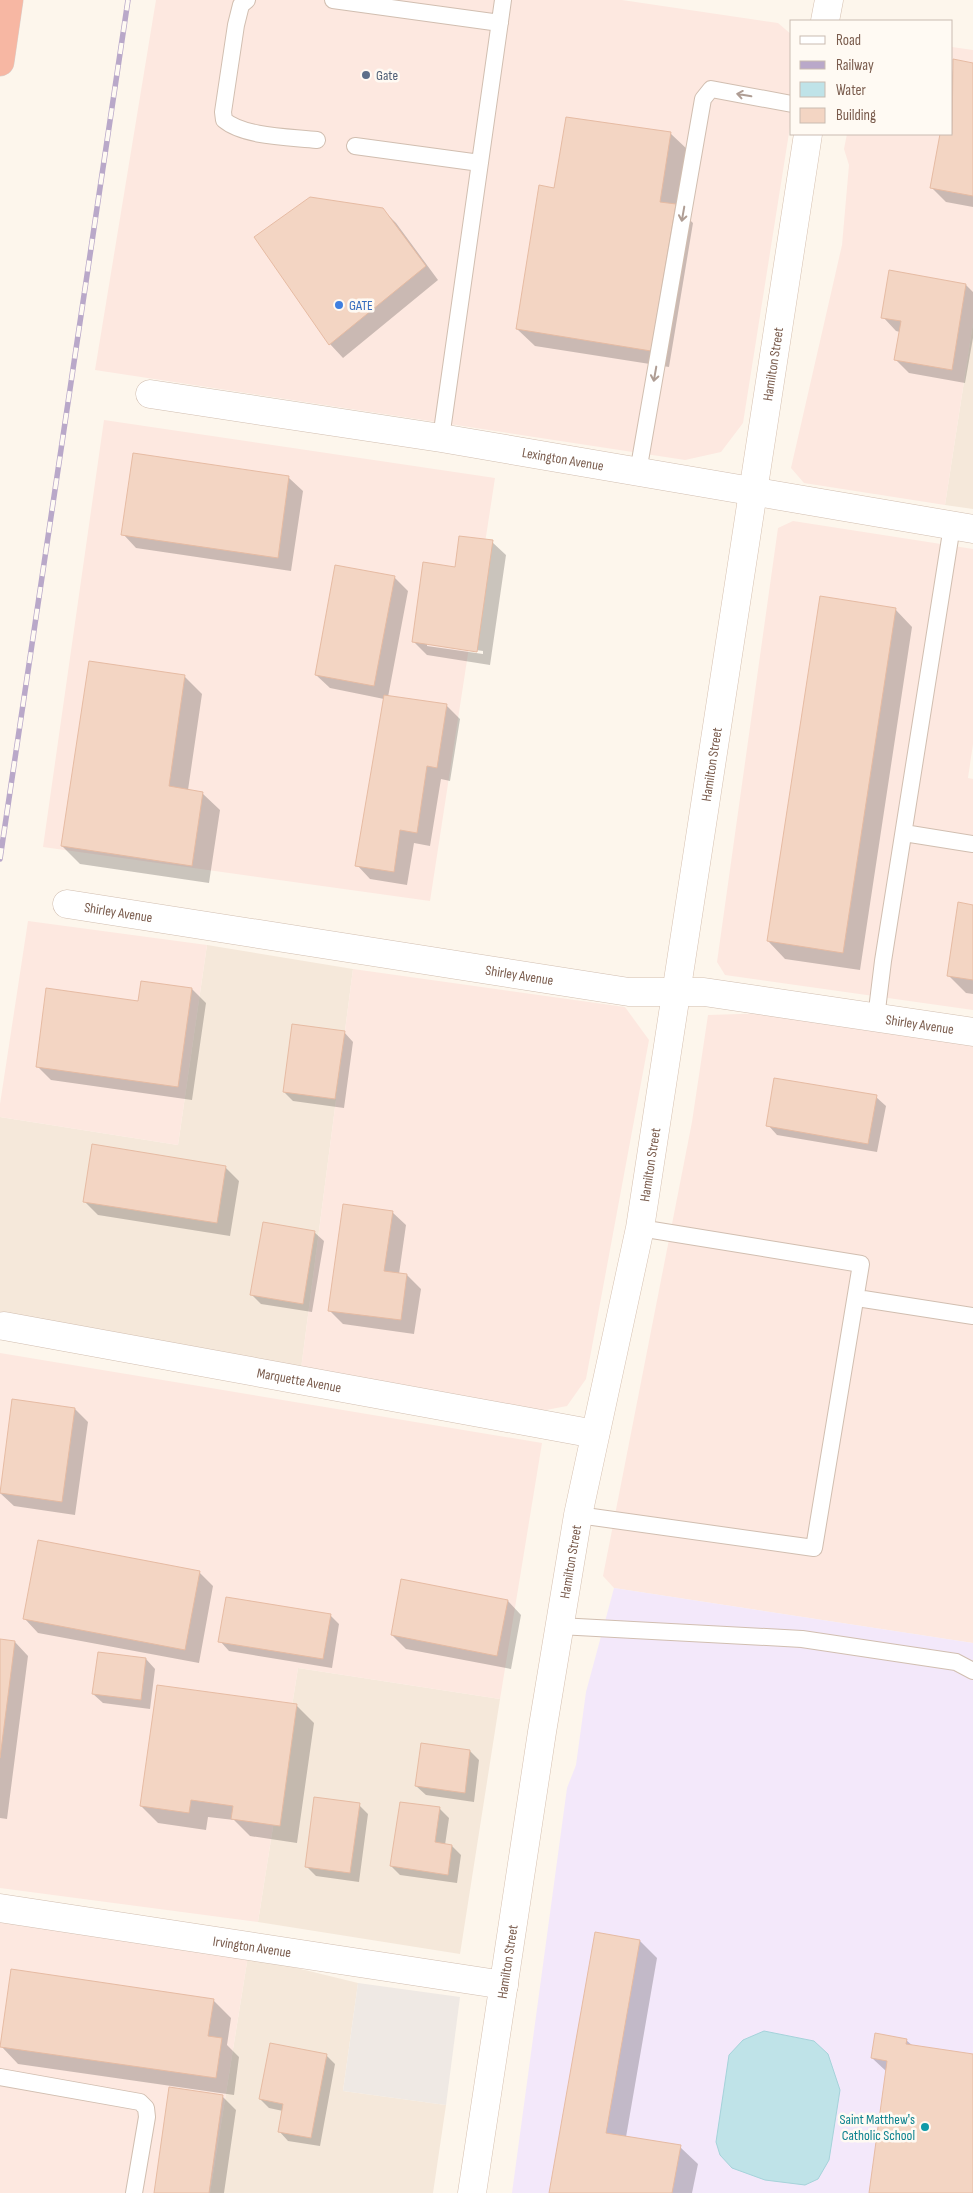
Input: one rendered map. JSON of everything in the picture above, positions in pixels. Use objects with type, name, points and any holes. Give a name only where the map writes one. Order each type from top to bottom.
[{"type":"highway","points":[[0,62],[9,0]]},
{"type":"street","points":[[826,20],[829,0]]},
{"type":"street","name":"Hamilton Street","points":[[472,2193],[559,1626],[578,1515],[640,1228],[808,135]]},
{"type":"street","name":"Lexington Avenue","points":[[150,394],[441,438],[963,528]]},
{"type":"street","name":"Shirley Avenue","points":[[67,904],[629,992],[704,992],[973,1032]]},
{"type":"street","name":"Marquette Avenue","points":[[4,1326],[595,1434]]},
{"type":"street","name":"Irvington Avenue","points":[[0,1908],[504,1985]]},
{"type":"lane","points":[[247,0],[241,5],[236,25],[223,112],[224,120],[230,126],[246,131],[317,140]]},
{"type":"lane","points":[[333,0],[500,23]]},
{"type":"lane","points":[[441,438],[503,0]]},
{"type":"lane","points":[[638,472],[703,99],[712,89],[790,104]]},
{"type":"lane","points":[[355,146],[480,163]]},
{"type":"lane","points":[[876,1018],[904,833],[963,528]]},
{"type":"lane","points":[[904,833],[973,844]]},
{"type":"lane","points":[[578,1515],[814,1548],[857,1298],[861,1264],[640,1228]]},
{"type":"lane","points":[[857,1298],[973,1316]]},
{"type":"lane","points":[[559,1626],[802,1639],[956,1662],[973,1671]]},
{"type":"lane","points":[[0,2077],[140,2102],[146,2108],[147,2117],[134,2193]]},
{"type":"shaded area","points":[[156,0],[622,0],[778,23],[790,33],[790,127],[743,423],[721,452],[685,460],[95,370]]},
{"type":"shaded area","points":[[953,47],[973,50],[973,323],[945,505],[804,483],[791,468],[842,245],[849,165],[844,149],[847,135],[953,135]]},
{"type":"shaded area","points":[[973,323],[973,509],[945,505]]},
{"type":"shaded area","points":[[104,420],[495,478],[430,901],[43,847]]},
{"type":"shaded area","points":[[793,521],[973,549],[973,744],[968,778],[973,779],[973,1010],[725,975],[717,962],[778,528]]},
{"type":"shaded area","points":[[28,921],[207,945],[178,1145],[0,1117],[0,1104]]},
{"type":"shaded area","points":[[207,945],[353,969],[301,1369],[0,1318],[0,1117],[178,1145]]},
{"type":"shaded area","points":[[353,969],[625,1007],[649,1040],[586,1379],[567,1406],[541,1411],[301,1369]]},
{"type":"shaded area","points":[[769,1013],[973,1044],[973,1643],[614,1588],[603,1576],[692,1122],[708,1015]]},
{"type":"shaded area","points":[[0,1353],[542,1443],[500,1699],[298,1668],[258,1922],[0,1888]]},
{"type":"shaded area","points":[[614,1588],[973,1643],[973,2193],[512,2193],[567,1788],[576,1765],[586,1692]]},
{"type":"shaded area","points":[[298,1668],[500,1699],[460,1954],[258,1922]]},
{"type":"shaded area","points":[[0,1920],[248,1956],[210,2193],[0,2193]]},
{"type":"shaded area","points":[[248,1956],[358,1983],[343,2091],[446,2105],[433,2193],[210,2193]]},
{"type":"shaded area","points":[[358,1983],[460,1997],[446,2105],[343,2091]]},
{"type":"water","points":[[764,2031],[814,2041],[828,2054],[840,2090],[829,2160],[818,2179],[805,2185],[765,2180],[732,2168],[720,2155],[716,2142],[729,2055],[743,2040]]},
{"type":"building","points":[[953,59],[973,63],[973,196],[930,188],[940,135],[953,135]]},
{"type":"building","points":[[566,117],[671,132],[660,202],[676,204],[651,351],[516,329],[539,185],[554,188]]},
{"type":"building","name":"GATE","points":[[310,197],[383,208],[426,266],[329,345],[254,237]]},
{"type":"building","points":[[889,270],[966,284],[952,370],[894,360],[901,321],[881,318]]},
{"type":"building","points":[[133,453],[289,476],[278,558],[121,535]]},
{"type":"building","points":[[459,536],[493,540],[477,652],[412,642],[423,562],[455,567]]},
{"type":"building","points":[[335,565],[395,576],[374,686],[315,675]]},
{"type":"building","points":[[820,596],[896,608],[843,953],[767,941]]},
{"type":"building","points":[[89,661],[185,675],[169,786],[203,792],[192,866],[61,846]]},
{"type":"building","points":[[384,695],[447,704],[437,768],[427,766],[417,833],[400,830],[394,872],[355,866]]},
{"type":"building","points":[[958,902],[973,905],[973,980],[947,976]]},
{"type":"building","points":[[141,981],[192,988],[178,1087],[36,1067],[46,988],[138,1001]]},
{"type":"building","points":[[292,1024],[345,1031],[335,1099],[283,1092]]},
{"type":"building","points":[[774,1078],[877,1095],[868,1144],[766,1126]]},
{"type":"building","points":[[92,1144],[226,1166],[217,1223],[83,1202]]},
{"type":"building","points":[[343,1204],[393,1211],[384,1271],[407,1274],[401,1320],[328,1311]]},
{"type":"building","points":[[263,1222],[315,1231],[303,1304],[250,1295]]},
{"type":"building","points":[[12,1399],[75,1408],[62,1502],[0,1493]]},
{"type":"building","points":[[38,1540],[200,1571],[185,1650],[23,1619]]},
{"type":"building","points":[[401,1579],[508,1600],[497,1656],[391,1635]]},
{"type":"building","points":[[226,1597],[331,1614],[323,1659],[218,1642]]},
{"type":"building","points":[[0,1639],[15,1641],[0,1758]]},
{"type":"building","points":[[98,1652],[146,1658],[141,1700],[92,1694]]},
{"type":"building","points":[[157,1685],[297,1704],[280,1826],[231,1819],[233,1806],[191,1800],[189,1813],[140,1806]]},
{"type":"building","points":[[421,1743],[470,1750],[465,1793],[415,1786]]},
{"type":"building","points":[[314,1797],[360,1803],[350,1873],[305,1867]]},
{"type":"building","points":[[400,1802],[440,1807],[435,1842],[452,1845],[448,1875],[390,1866]]},
{"type":"building","points":[[595,1932],[640,1940],[606,2133],[681,2145],[672,2193],[549,2193]]},
{"type":"building","points":[[11,1969],[214,1999],[208,2036],[222,2038],[216,2078],[0,2047]]},
{"type":"building","name":"Saint Matthew's Catholic School","points":[[875,2033],[907,2039],[906,2044],[973,2054],[973,2193],[869,2193],[887,2061],[871,2058]]},
{"type":"building","points":[[270,2043],[327,2054],[311,2138],[278,2132],[283,2104],[259,2099]]},
{"type":"building","points":[[169,2087],[223,2095],[209,2193],[154,2193]]},
{"type":"railway","points":[[0,859],[128,0]]},
{"type":"place","name":"Gate","points":[[366,75]]},
{"type":"place","name":"GATE","points":[[339,305]]},
{"type":"place","name":"Saint Matthew's Catholic School","points":[[925,2127]]}]
